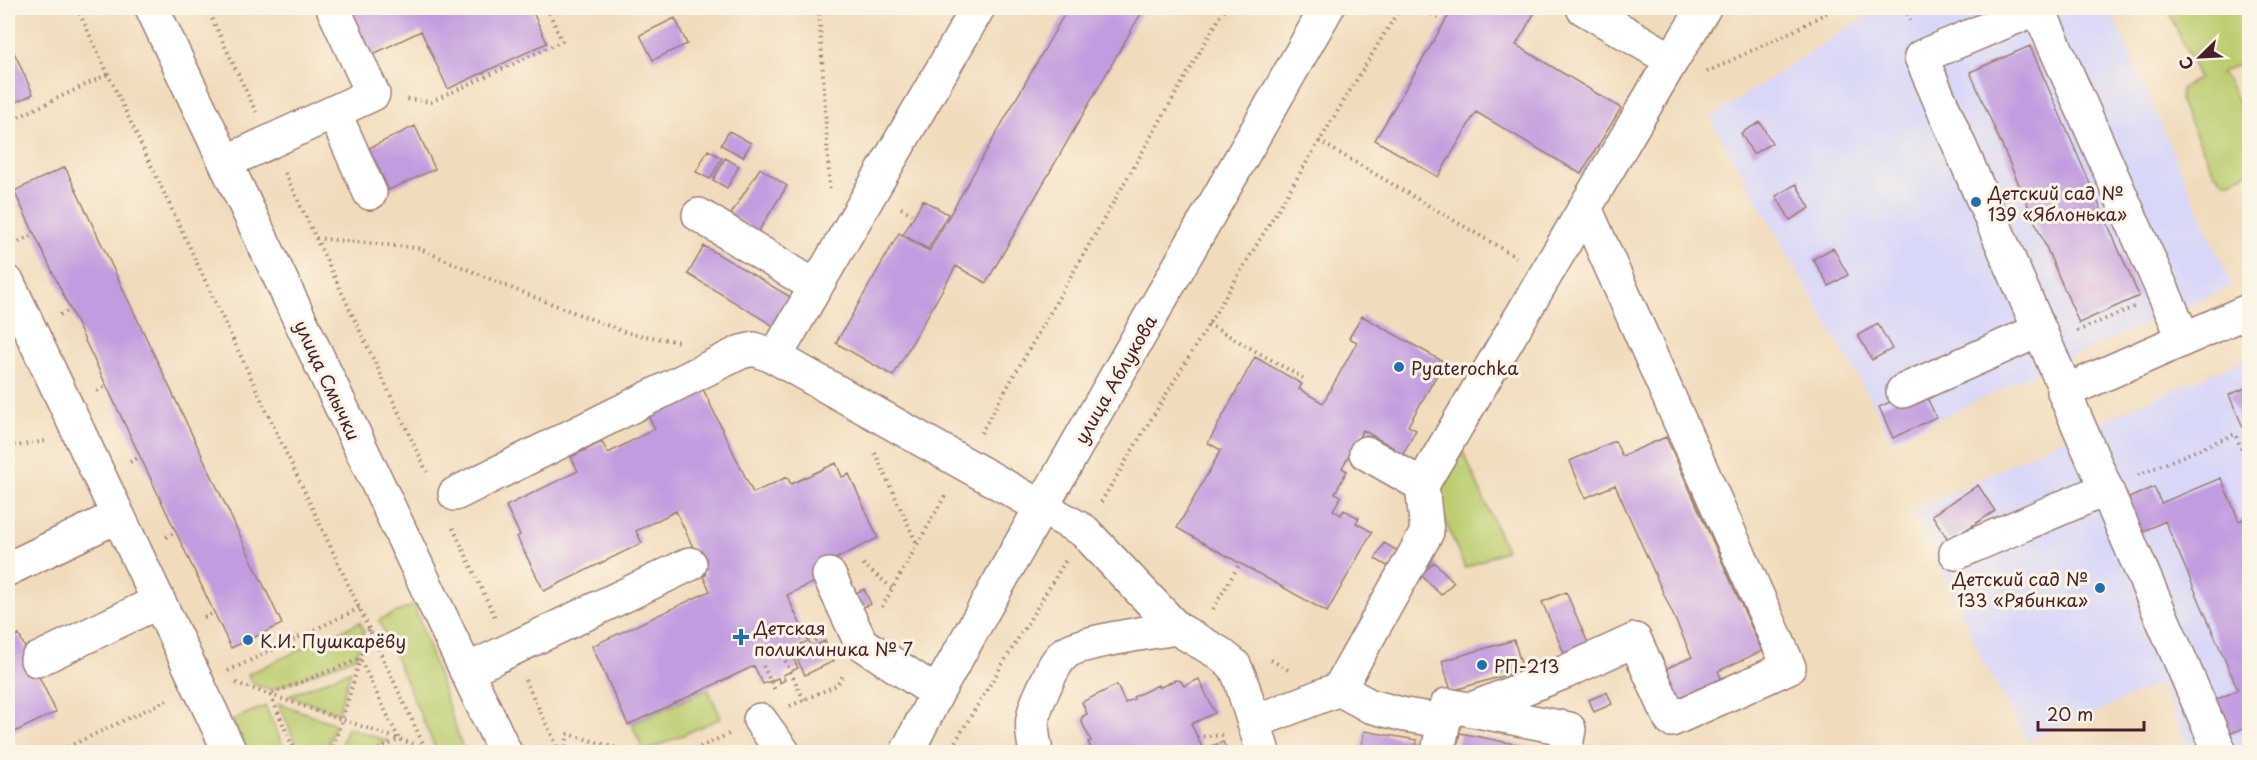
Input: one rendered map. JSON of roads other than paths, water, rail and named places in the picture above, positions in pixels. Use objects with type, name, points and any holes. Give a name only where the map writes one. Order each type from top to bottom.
[{"type":"street","name":"улица Смычки","points":[[152,8],[505,753]]},
{"type":"street","points":[[226,162],[373,94],[333,8]]},
{"type":"street","points":[[775,357],[978,8]]},
{"type":"street","name":"улица Аблукова","points":[[907,753],[937,693],[1042,506],[1327,8]]},
{"type":"street","points":[[1582,8],[1672,60]]},
{"type":"street","points":[[446,500],[741,352],[754,350],[775,357],[1084,531],[1176,628],[1225,656],[1234,666],[1240,678],[1249,736],[1339,689],[1427,532],[1422,485],[1704,8]]},
{"type":"street","points":[[2184,339],[2038,8],[1921,57],[2220,752]]},
{"type":"street","points":[[334,112],[370,193]]},
{"type":"street","points":[[1451,728],[1635,640],[1671,720],[1789,667],[1586,208]]},
{"type":"street","points":[[699,215],[816,287]]},
{"type":"street","points":[[8,283],[230,753]]},
{"type":"street","points":[[2066,391],[2250,310]]},
{"type":"street","points":[[1903,391],[2043,337]]},
{"type":"street","points":[[1366,453],[1422,485]]},
{"type":"street","points":[[1956,553],[2106,489]]},
{"type":"street","points":[[8,569],[118,516]]},
{"type":"street","points":[[466,671],[690,564]]},
{"type":"street","points":[[842,566],[861,643],[937,693]]},
{"type":"street","points":[[37,660],[158,602]]},
{"type":"street","points":[[1036,753],[1031,726],[1033,712],[1056,662],[1065,653],[1081,646],[1176,628]]},
{"type":"street","points":[[1339,689],[1370,706],[1451,728],[1569,729],[1565,753]]},
{"type":"street","points":[[760,720],[783,753]]},
{"type":"place","name":"Детский сад № 139 «Яблонька»","points":[[1976,202]]},
{"type":"place","name":"Pyaterochka","points":[[1399,367]]},
{"type":"place","name":"Детский сад № 133 «Рябинка»","points":[[2100,588]]},
{"type":"place","name":"Детская поликлиника № 7","points":[[741,637]]},
{"type":"place","name":"К.И. Пушкарёву","points":[[248,640]]},
{"type":"place","name":"РП-213","points":[[1482,665]]}]
